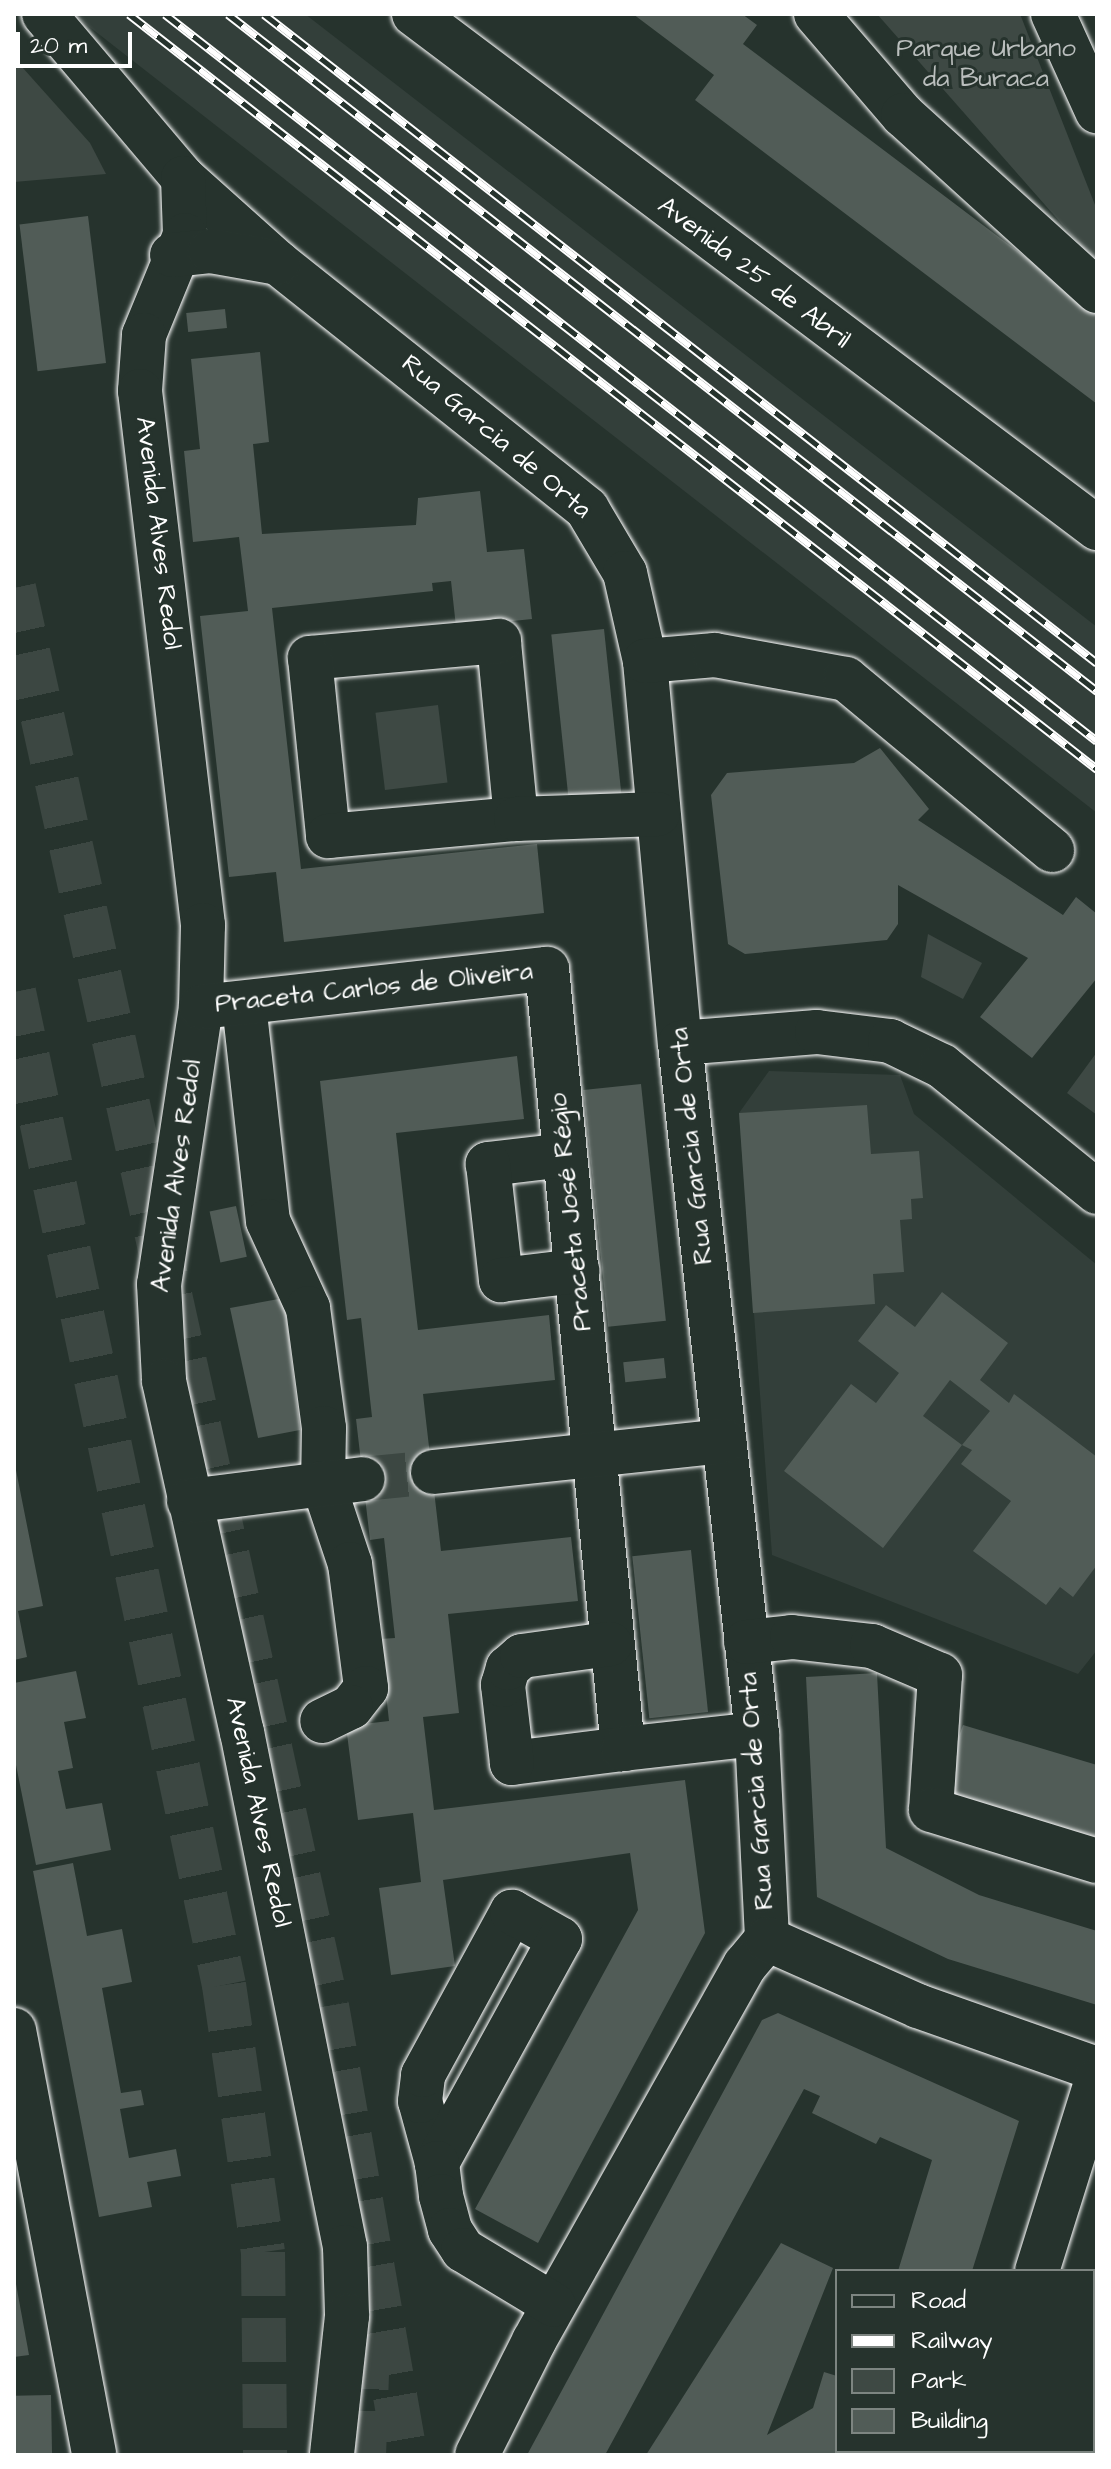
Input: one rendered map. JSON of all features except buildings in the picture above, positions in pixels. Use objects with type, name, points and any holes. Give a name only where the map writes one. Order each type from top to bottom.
[{"type":"street","name":"Rua Garcia de Orta","points":[[44,14],[183,178],[278,263],[587,509],[625,573],[645,661],[680,1043],[757,1734],[767,1939],[745,1965],[554,2305],[477,2455]]},
{"type":"street","name":"Avenida 25 de Abril","points":[[414,14],[1097,528]]},
{"type":"street","points":[[816,14],[903,115],[1097,291]]},
{"type":"street","points":[[1053,14],[1097,111]]},
{"type":"street","name":"Avenida Alves Redol","points":[[183,178],[185,235],[172,255],[144,335],[140,391],[193,819],[203,925],[201,1007],[159,1284],[164,1381],[242,1732],[345,2247],[347,2316],[332,2455]]},
{"type":"street","points":[[172,255],[210,251],[278,263]]},
{"type":"street","points":[[516,819],[499,641],[310,658],[328,836],[516,819],[658,814]]},
{"type":"street","points":[[645,661],[715,655],[846,679],[1052,850]]},
{"type":"street","name":"Praceta Carlos de Oliveira","points":[[201,1007],[547,969]]},
{"type":"street","name":"Praceta José Régio","points":[[547,969],[595,1454],[610,1644],[623,1749]]},
{"type":"street","points":[[244,1004],[268,1221],[308,1308],[312,1327],[324,1428],[343,1481],[366,1688],[351,1707],[322,1721]]},
{"type":"street","points":[[680,1043],[817,1032],[890,1041],[942,1066],[1097,1192]]},
{"type":"street","points":[[565,1155],[488,1164],[501,1280],[577,1271]]},
{"type":"street","points":[[433,1472],[724,1441]]},
{"type":"street","points":[[189,1501],[343,1481]]},
{"type":"street","points":[[746,1642],[792,1637],[872,1646],[940,1675],[931,1810],[1097,1861]]},
{"type":"street","points":[[610,1644],[522,1656],[508,1668],[503,1685],[512,1763],[757,1734]]},
{"type":"street","points":[[437,2163],[560,1939],[512,1912],[423,2075],[420,2101],[437,2163],[444,2216],[463,2250],[554,2305]]},
{"type":"street","points":[[767,1939],[918,2006],[1097,2069]]},
{"type":"street","points":[[14,2030],[94,2455]]},
{"type":"street","points":[[1038,2269],[1097,2080]]},
{"type":"shaded area","points":[[73,14],[305,14],[1097,627],[1097,813]]},
{"type":"shaded area","points":[[769,1071],[900,1075],[914,1114],[1097,1265],[1097,1650],[1078,1674],[772,1555],[739,1113]]},
{"type":"green space","name":"Parque Urbano da Buraca","points":[[877,14],[1020,14],[1097,210],[1097,264]]},
{"type":"green space","points":[[14,58],[90,143],[106,174],[14,182]]},
{"type":"green space","points":[[438,705],[448,782],[385,790],[375,713]]},
{"type":"green space","points":[[928,934],[982,963],[963,999],[921,977]]},
{"type":"green space","points":[[1097,1052],[1097,1115],[1067,1093]]},
{"type":"tunnel","points":[[14,588],[327,2006],[405,2455]]},
{"type":"tunnel","points":[[14,992],[224,1985],[263,2252],[265,2455]]},
{"type":"tunnel","points":[[363,1479],[433,1472]]},
{"type":"tunnel","points":[[364,2455],[368,2345]]},
{"type":"railway","points":[[129,14],[1097,769]]},
{"type":"railway","points":[[165,14],[1097,741]]},
{"type":"railway","points":[[228,14],[1097,691]]},
{"type":"railway","points":[[264,14],[1097,663]]}]
